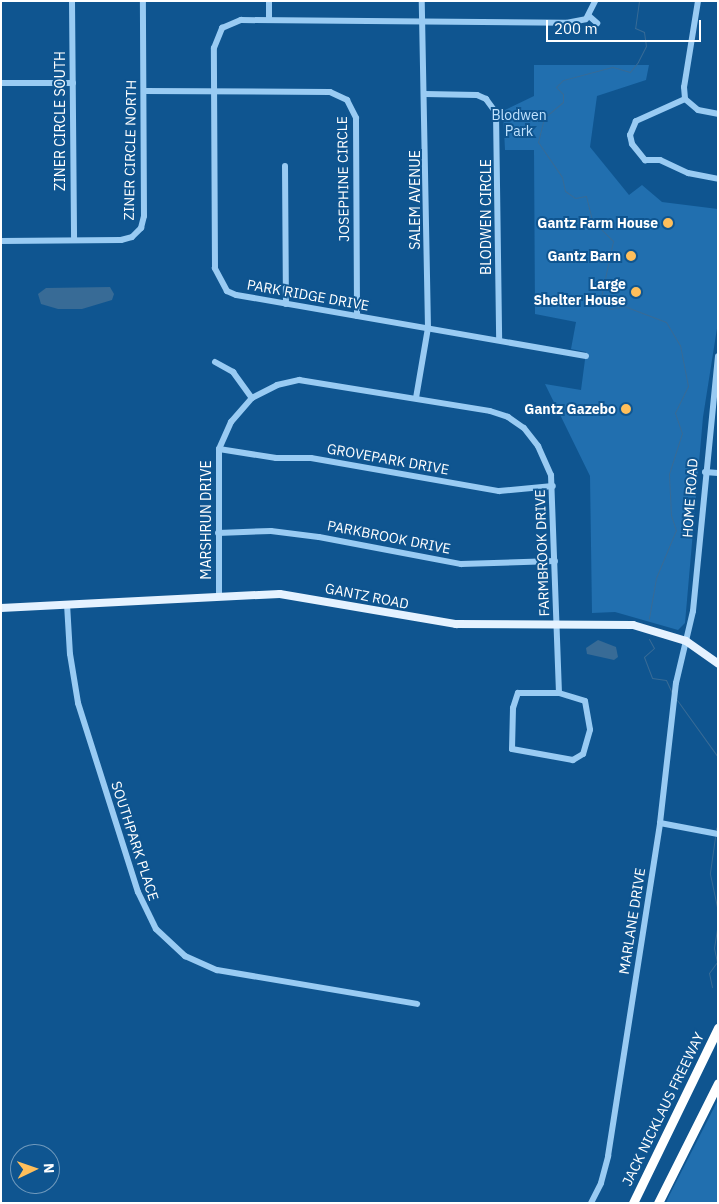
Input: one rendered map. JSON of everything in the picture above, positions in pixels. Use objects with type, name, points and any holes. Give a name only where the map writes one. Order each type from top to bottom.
[{"type":"highway","name":"JACK NICKLAUS FREEWAY","points":[[633,1203],[718,1028]]},
{"type":"highway","points":[[658,1203],[718,1083]]},
{"type":"main road","name":"GANTZ ROAD","points":[[1,608],[219,596],[296,596],[456,624],[633,624],[686,641],[718,663]]},
{"type":"street","name":"ZINER CIRCLE SOUTH","points":[[72,1],[74,240]]},
{"type":"street","name":"ZINER CIRCLE NORTH","points":[[74,240],[125,240],[141,228],[144,216],[143,1]]},
{"type":"street","points":[[269,1],[269,20],[566,23],[581,21],[589,16],[595,1]]},
{"type":"street","name":"SALEM AVENUE","points":[[416,398],[428,328],[422,1]]},
{"type":"street","points":[[698,1],[684,86],[685,99],[698,110],[718,114]]},
{"type":"street","points":[[589,16],[597,23]]},
{"type":"street","name":"PARK RIDGE DRIVE","points":[[269,20],[236,21],[219,32],[214,48],[217,276],[223,287],[231,293],[286,304],[586,356]]},
{"type":"street","points":[[1,83],[73,82]]},
{"type":"street","name":"JOSEPHINE CIRCLE","points":[[144,91],[330,92],[342,96],[352,106],[356,118],[357,316]]},
{"type":"street","name":"BLODWEN CIRCLE","points":[[425,94],[477,95],[486,99],[496,113],[499,340]]},
{"type":"street","points":[[685,99],[636,121],[630,135],[632,144],[645,160],[660,160],[688,173],[718,180]]},
{"type":"street","points":[[285,166],[286,304]]},
{"type":"street","points":[[1,241],[74,240]]},
{"type":"street","name":"HOME ROAD","points":[[686,641],[696,588],[705,472],[718,356]]},
{"type":"street","points":[[216,362],[233,372],[252,398]]},
{"type":"street","name":"MARSHRUN DRIVE","points":[[219,596],[219,449],[231,422],[252,398],[277,385],[299,380],[401,396]]},
{"type":"street","name":"FARMBROOK DRIVE","points":[[401,396],[508,417],[524,428],[538,446],[553,486],[559,694]]},
{"type":"street","name":"GROVEPARK DRIVE","points":[[219,449],[276,458],[311,458],[499,491],[553,486]]},
{"type":"street","points":[[705,472],[718,473]]},
{"type":"street","name":"PARKBROOK DRIVE","points":[[218,533],[271,531],[319,537],[461,564],[555,561]]},
{"type":"street","name":"SOUTHPARK PLACE","points":[[67,604],[70,654],[78,703],[138,892],[156,929],[185,956],[217,970],[417,1004]]},
{"type":"street","name":"MARLANE DRIVE","points":[[591,1203],[607,1162],[660,823],[675,695],[686,641]]},
{"type":"street","points":[[518,693],[559,694],[585,701],[590,730],[585,750],[578,758],[547,757],[512,749],[514,701],[518,693]]},
{"type":"street","points":[[660,823],[718,834]]},
{"type":"green space","name":"Blodwen Park","points":[[534,65],[649,65],[646,80],[597,96],[590,147],[629,195],[642,185],[662,202],[718,209],[718,322],[703,417],[685,623],[678,630],[615,612],[592,613],[590,476],[545,384],[581,390],[586,352],[571,349],[576,322],[535,314],[534,150],[505,150],[503,111],[534,96]]},
{"type":"green space","points":[[718,1100],[718,1203],[666,1203],[669,1196]]},
{"type":"shaded area","points":[[110,287],[114,294],[112,300],[82,309],[58,309],[41,304],[38,294],[46,288]]},
{"type":"shaded area","points":[[598,640],[616,647],[618,657],[614,660],[587,654],[586,648]]},
{"type":"waterway","points":[[639,1],[635,28],[644,32],[646,46],[638,62],[630,72],[612,67],[563,80],[556,87],[563,94],[563,102],[544,118],[538,142],[562,177],[565,191],[575,198],[586,196],[592,220],[613,241],[600,302],[610,309],[624,306],[666,322],[680,345],[688,386],[675,413],[682,433],[669,474],[671,515],[676,530],[656,578],[649,618]]},
{"type":"waterway","points":[[649,639],[654,648],[644,657],[652,678],[666,680],[672,693]]},
{"type":"waterway","points":[[677,700],[718,757]]},
{"type":"waterway","points":[[716,829],[718,824]]},
{"type":"waterway","points":[[715,837],[710,874],[718,913]]},
{"type":"waterway","points":[[712,987],[709,973],[717,962],[714,948],[718,923]]},
{"type":"place","name":"Gantz Farm House","points":[[668,223]]},
{"type":"place","name":"Gantz Barn","points":[[631,256]]},
{"type":"place","name":"Large Shelter House","points":[[636,292]]},
{"type":"place","name":"Gantz Gazebo","points":[[626,409]]}]
